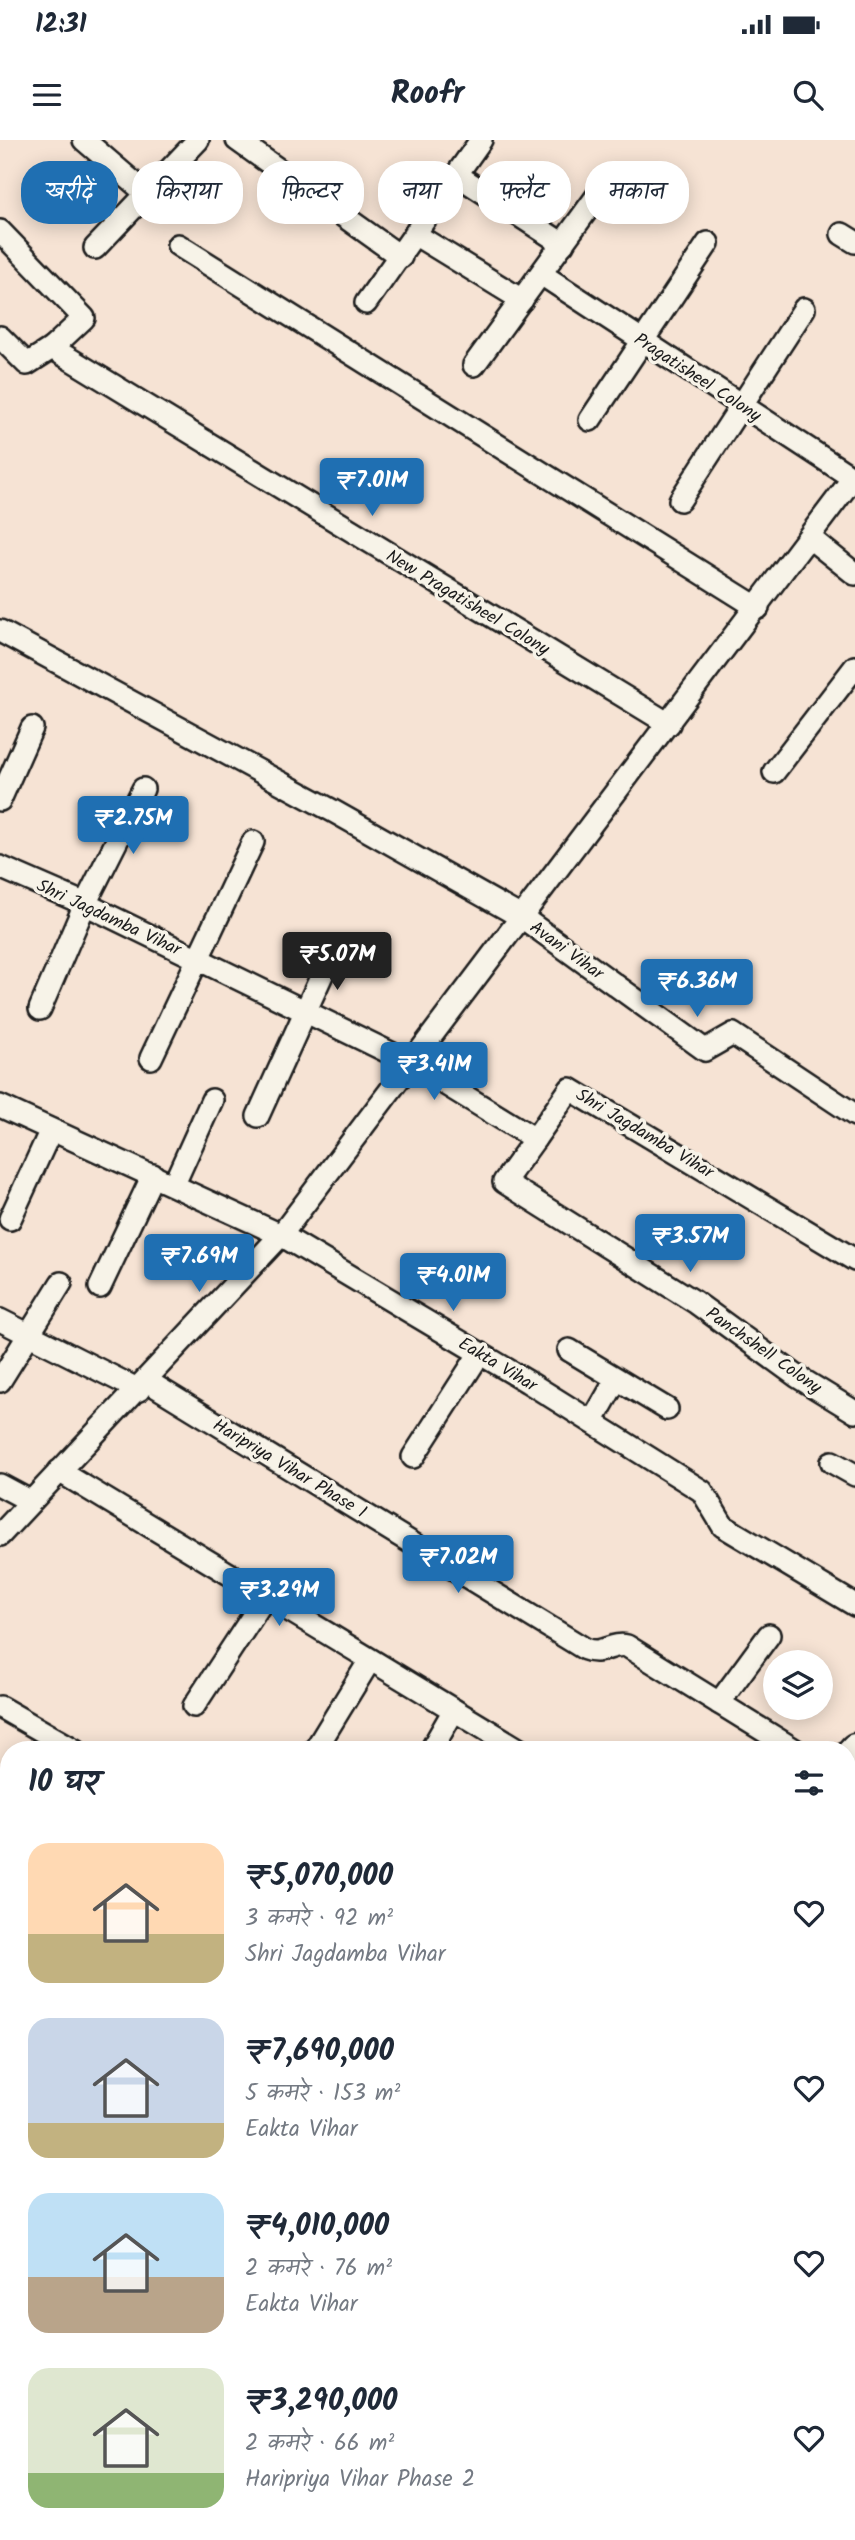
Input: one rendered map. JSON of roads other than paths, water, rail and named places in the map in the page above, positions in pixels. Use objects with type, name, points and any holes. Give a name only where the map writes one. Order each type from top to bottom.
[{"type":"street","points":[[83,140],[132,181]]},
{"type":"street","points":[[178,161],[198,140]]},
{"type":"street","points":[[237,140],[401,257]]},
{"type":"street","points":[[463,162],[471,144]]},
{"type":"street","points":[[463,179],[563,244]]},
{"type":"street","points":[[95,248],[132,210]]},
{"type":"street","points":[[474,365],[585,213]]},
{"type":"street","points":[[366,303],[424,224]]},
{"type":"street","points":[[0,231],[84,318],[52,348],[27,364],[0,337]]},
{"type":"street","points":[[416,235],[522,300]]},
{"type":"street","points":[[590,420],[708,243]]},
{"type":"street","points":[[178,245],[758,608]]},
{"type":"street","name":"Pragatisheel Colony","points":[[541,274],[854,477]]},
{"type":"street","points":[[680,500],[804,309]]},
{"type":"street","name":"New Pragatisheel Colony","points":[[52,348],[669,724]]},
{"type":"street","points":[[0,1535],[143,1386],[281,1235],[758,608],[854,477]]},
{"type":"street","points":[[810,538],[855,573]]},
{"type":"street","points":[[0,631],[333,811],[523,918]]},
{"type":"street","points":[[774,772],[855,667]]},
{"type":"street","points":[[0,800],[32,728]]},
{"type":"street","points":[[40,1009],[85,904],[143,789]]},
{"type":"street","points":[[151,1058],[253,842]]},
{"type":"street","name":"Shri Jagdamba Vihar","points":[[0,867],[85,904],[411,1063],[535,1139],[570,1089],[855,1260]]},
{"type":"street","name":"Avani Vihar","points":[[523,918],[705,1050],[733,1034],[855,1115]]},
{"type":"street","points":[[258,1116],[331,954]]},
{"type":"street","points":[[174,1184],[212,1100]]},
{"type":"street","name":"Eakta Vihar","points":[[0,1106],[281,1235],[480,1353],[702,1492],[723,1526],[855,1605]]},
{"type":"street","points":[[10,1219],[51,1130]]},
{"type":"street","name":"Panchshell Colony","points":[[535,1139],[504,1182],[695,1302],[798,1377],[855,1412]]},
{"type":"street","points":[[100,1287],[153,1175]]},
{"type":"street","points":[[0,1381],[61,1283]]},
{"type":"street","name":"Haripriya Vihar Phase 1","points":[[0,1320],[143,1386],[585,1649],[599,1653],[620,1644],[627,1646],[780,1741]]},
{"type":"street","points":[[569,1350],[667,1409]]},
{"type":"street","points":[[413,1457],[480,1353]]},
{"type":"street","points":[[592,1423],[616,1380]]},
{"type":"street","points":[[832,1462],[855,1475]]},
{"type":"street","points":[[59,1471],[505,1741]]},
{"type":"street","points":[[0,1485],[30,1501]]},
{"type":"street","points":[[194,1706],[266,1596]]},
{"type":"street","points":[[719,1703],[769,1635]]},
{"type":"street","points":[[320,1741],[370,1660]]},
{"type":"street","points":[[0,1707],[59,1741]]},
{"type":"street","points":[[436,1741],[454,1710]]}]
